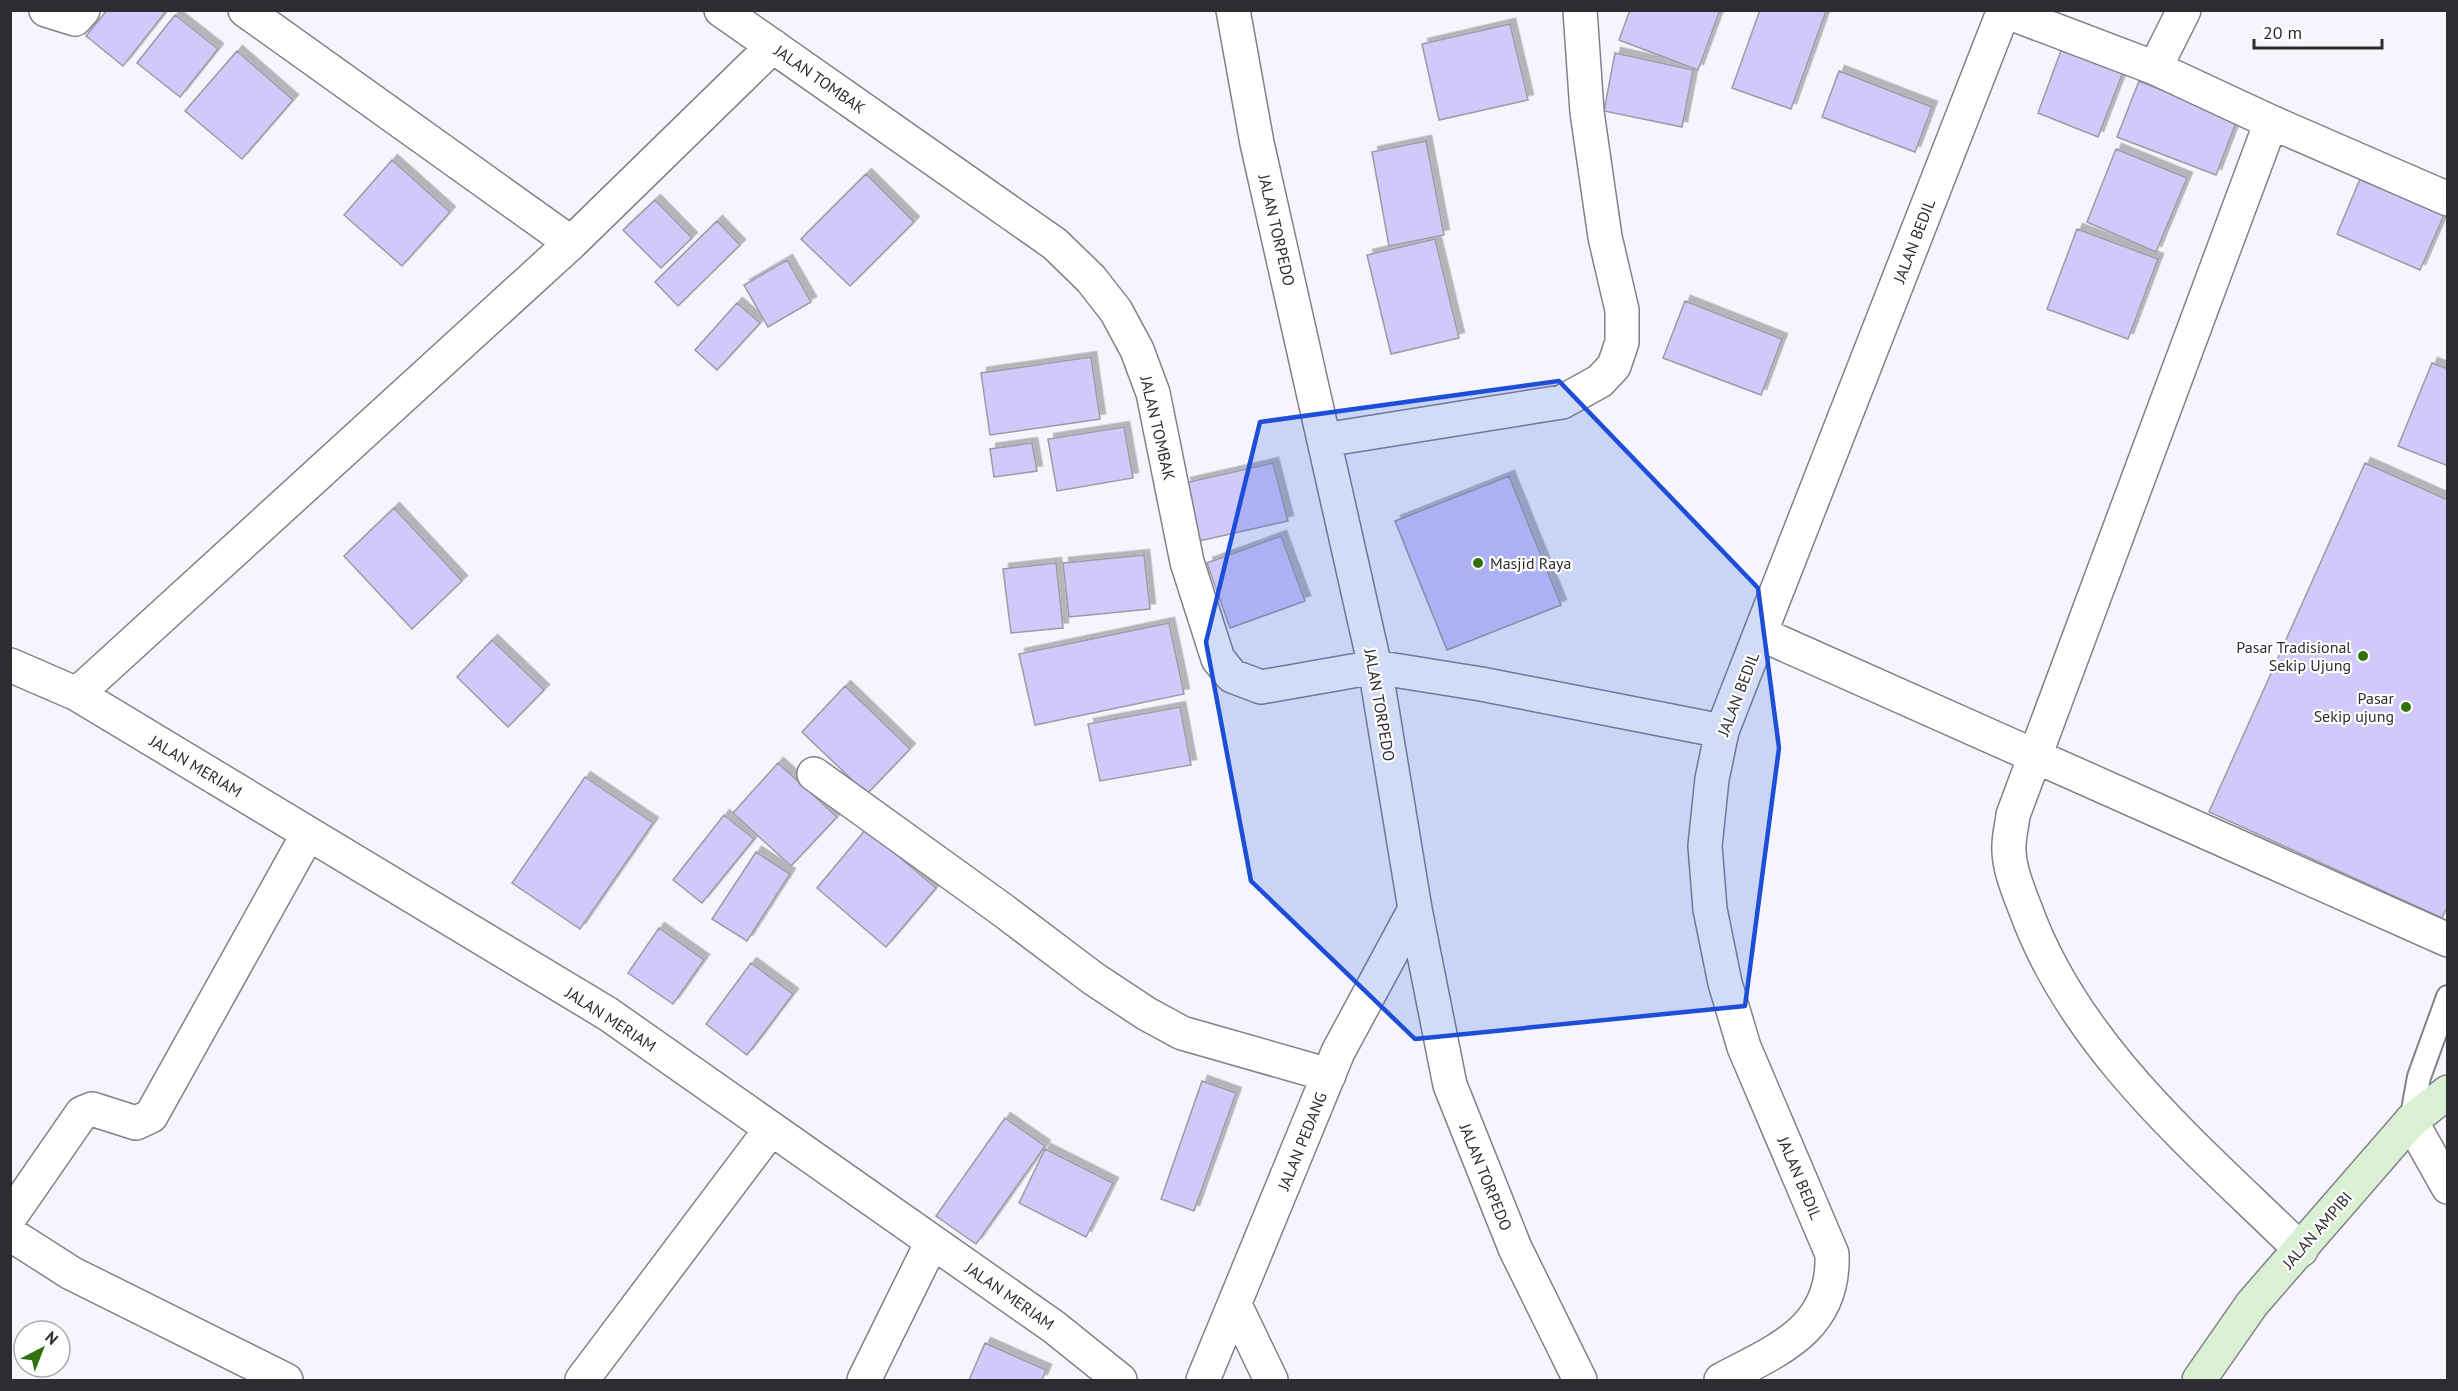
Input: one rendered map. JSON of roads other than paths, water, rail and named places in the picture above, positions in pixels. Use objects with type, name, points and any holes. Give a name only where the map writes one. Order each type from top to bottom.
[{"type":"street","points":[[46,10],[75,19],[83,10]]},
{"type":"street","points":[[245,10],[571,243]]},
{"type":"street","name":"JALAN TOMBAK","points":[[721,10],[1055,244],[1091,279],[1116,311],[1137,350],[1153,393],[1187,562],[1218,659],[1232,676],[1261,687],[1375,667],[1481,684],[1722,731]]},
{"type":"street","name":"JALAN TORPEDO","points":[[1233,10],[1257,143],[1375,667],[1415,909],[1450,1085],[1515,1248],[1580,1380]]},
{"type":"street","points":[[1324,440],[1562,402],[1600,381],[1614,366],[1622,342],[1622,310],[1605,237],[1587,112],[1580,10]]},
{"type":"street","points":[[2155,68],[2184,10]]},
{"type":"street","points":[[2003,11],[2155,68],[2271,122],[2448,199]]},
{"type":"street","name":"JALAN BEDIL","points":[[1721,1380],[1783,1348],[1808,1328],[1820,1314],[1833,1275],[1832,1254],[1744,1047],[1725,983],[1710,909],[1705,846],[1712,779],[1722,731],[2003,11]]},
{"type":"street","points":[[77,694],[571,243],[773,46]]},
{"type":"street","points":[[2271,122],[2013,815],[2008,849],[2017,886],[2043,953],[2068,1001],[2114,1060],[2182,1134],[2301,1250]]},
{"type":"street","points":[[1761,634],[2448,940]]},
{"type":"street","name":"JALAN MERIAM","points":[[10,665],[77,694],[608,1014],[1054,1327],[1120,1380]]},
{"type":"street","points":[[814,774],[1004,910],[1094,979],[1146,1014],[1182,1033],[1329,1075]]},
{"type":"street","points":[[10,1217],[82,1113],[92,1108],[136,1123],[151,1116],[308,834]]},
{"type":"street","name":"JALAN PEDANG","points":[[1203,1380],[1338,1052],[1415,909]]},
{"type":"street","name":"JALAN AMPIBI","points":[[2199,1380],[2252,1304],[2411,1121],[2448,1092]]},
{"type":"street","points":[[2411,1121],[2448,1188]]},
{"type":"street","points":[[582,1380],[771,1128]]},
{"type":"street","points":[[10,1234],[71,1273],[286,1380]]},
{"type":"street","points":[[864,1380],[932,1242]]},
{"type":"street","points":[[1235,1305],[1270,1380]]},
{"type":"lane","points":[[2411,1121],[2419,1077],[2448,997]]},
{"type":"place","name":"Masjid Raya","points":[[1478,563]]},
{"type":"place","name":"Pasar Tradisional Sekip Ujung","points":[[2363,656]]},
{"type":"place","name":"Pasar Sekip ujung","points":[[2406,707]]}]
